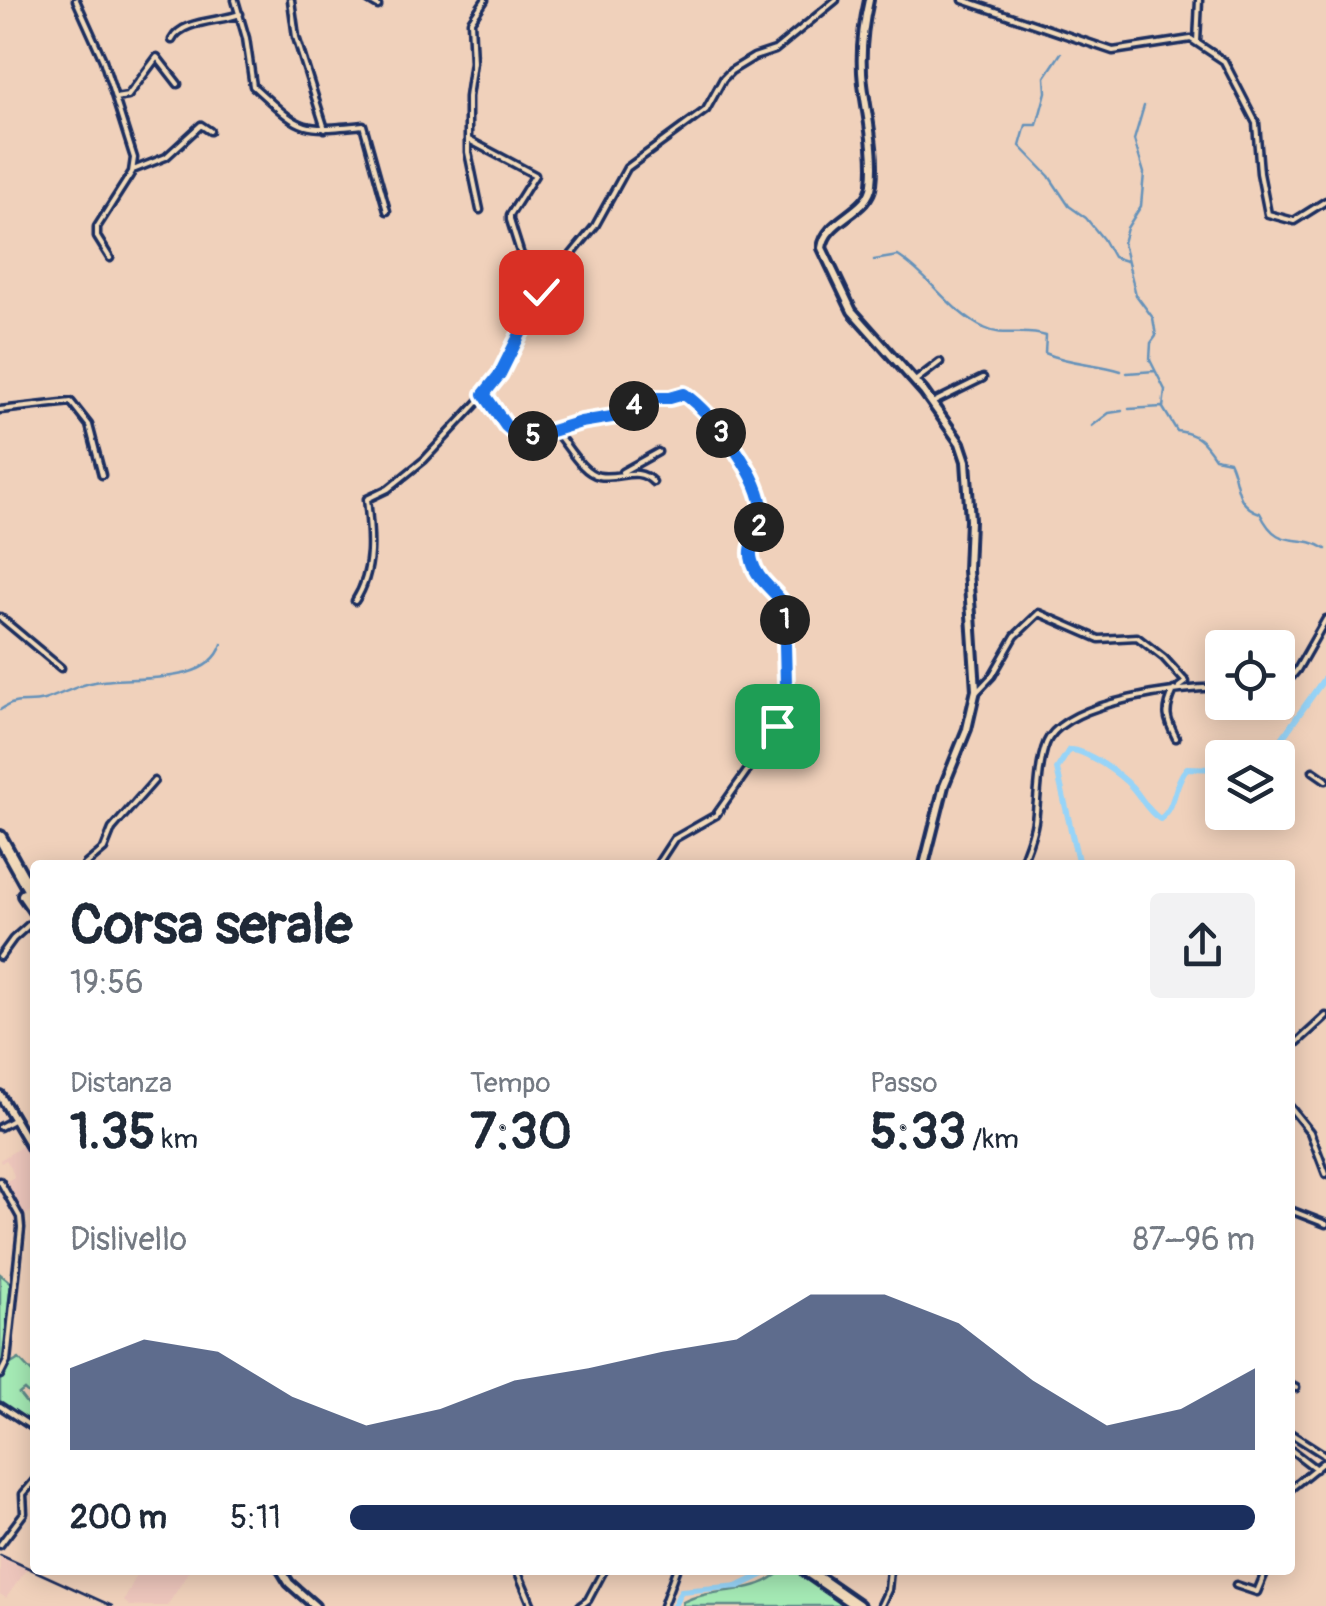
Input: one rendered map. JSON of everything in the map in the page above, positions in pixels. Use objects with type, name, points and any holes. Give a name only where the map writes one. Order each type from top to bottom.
[{"type":"highway","points":[[0,837],[30,891]]},
{"type":"highway","points":[[0,850],[30,908]]},
{"type":"highway","points":[[816,1575],[869,1606]]},
{"type":"highway","points":[[821,1575],[858,1606]]},
{"type":"street","points":[[76,0],[103,60],[134,158],[133,170],[97,226],[97,237],[110,258]]},
{"type":"street","points":[[234,0],[253,86],[301,127],[324,130],[363,125],[387,211]]},
{"type":"street","points":[[291,0],[301,56],[324,130]]},
{"type":"street","points":[[370,0],[378,6]]},
{"type":"street","points":[[480,210],[468,152],[468,96],[473,62],[471,21],[485,0]]},
{"type":"street","points":[[356,600],[368,576],[372,530],[368,499],[388,489],[432,454],[500,374],[541,292],[594,226],[626,168],[706,110],[722,79],[731,71],[775,50],[836,0]]},
{"type":"street","points":[[869,0],[863,66],[871,127],[872,189],[866,199],[826,232],[822,248],[852,311],[915,381],[960,444],[966,461],[970,520],[967,554],[975,694],[968,729],[937,807],[925,860]]},
{"type":"street","points":[[963,0],[1113,51],[1136,50],[1180,38],[1197,42],[1224,61],[1256,123],[1268,214],[1294,221],[1326,202]]},
{"type":"street","points":[[1197,42],[1198,0]]},
{"type":"street","points":[[172,40],[186,26],[214,23],[240,14]]},
{"type":"street","points":[[114,98],[128,96],[157,57],[178,84]]},
{"type":"street","points":[[133,170],[166,157],[201,125],[210,132]]},
{"type":"street","points":[[469,140],[535,175],[510,220],[520,254],[554,280]]},
{"type":"street","points":[[915,381],[940,362]]},
{"type":"street","points":[[932,403],[984,378]]},
{"type":"street","points":[[484,394],[517,438],[618,416],[647,398],[684,394],[737,449],[760,494],[763,513],[752,540],[750,558],[762,583],[784,605],[784,701],[773,734],[743,780],[716,814],[674,839],[661,860]]},
{"type":"street","points":[[0,410],[71,402],[89,425],[102,475]]},
{"type":"street","points":[[554,430],[594,474],[644,474],[654,482]]},
{"type":"street","points":[[618,474],[658,452]]},
{"type":"street","points":[[975,694],[992,676],[1015,636],[1039,613],[1100,639],[1137,638],[1164,658],[1186,682],[1176,690],[1166,714],[1166,724],[1176,738]]},
{"type":"street","points":[[0,617],[61,668]]},
{"type":"street","points":[[1295,672],[1326,619]]},
{"type":"street","points":[[1022,860],[1033,831],[1048,739],[1078,717],[1125,699],[1205,688]]},
{"type":"street","points":[[1312,771],[1326,780]]},
{"type":"street","points":[[91,860],[104,849],[112,829],[154,781]]},
{"type":"street","points":[[0,958],[30,920]]},
{"type":"street","points":[[1295,1044],[1326,1016]]},
{"type":"street","points":[[0,1094],[30,1146]]},
{"type":"street","points":[[1295,1114],[1310,1132],[1326,1174]]},
{"type":"street","points":[[0,1127],[14,1119]]},
{"type":"street","points":[[1318,1152],[1326,1158]]},
{"type":"street","points":[[0,1181],[20,1217],[21,1228],[7,1361],[0,1375]]},
{"type":"street","points":[[1295,1212],[1326,1224]]},
{"type":"street","points":[[0,1406],[30,1426]]},
{"type":"street","points":[[1295,1436],[1326,1458],[1295,1483]]},
{"type":"street","points":[[1295,1452],[1316,1469]]},
{"type":"street","points":[[0,1545],[24,1512],[23,1494],[30,1486]]},
{"type":"street","points":[[284,1575],[315,1606]]},
{"type":"street","points":[[520,1575],[532,1606]]},
{"type":"street","points":[[580,1606],[588,1600],[601,1575]]},
{"type":"street","points":[[664,1606],[674,1575]]},
{"type":"street","points":[[882,1605],[890,1575]]},
{"type":"street","points":[[1236,1585],[1257,1592],[1264,1575]]},
{"type":"shaded area","points":[[26,1144],[30,1151],[30,1212],[22,1217],[5,1182],[14,1177],[11,1167],[6,1160],[0,1160]]},
{"type":"shaded area","points":[[0,1557],[27,1569],[6,1598],[0,1594]]},
{"type":"shaded area","points":[[137,1575],[187,1575],[167,1606],[130,1606],[124,1601]]},
{"type":"green space","points":[[0,1274],[16,1287],[6,1367],[19,1359],[30,1371],[30,1395],[24,1390],[19,1394],[30,1408],[30,1426],[0,1406]]},
{"type":"green space","points":[[804,1575],[851,1606],[682,1606],[695,1597],[747,1588],[771,1578]]},
{"type":"waterway","points":[[1061,53],[1045,77],[1046,92],[1037,125],[1026,125],[1020,146],[1049,176],[1069,206],[1086,218],[1113,257],[1126,261]]},
{"type":"waterway","points":[[1144,106],[1134,140],[1144,173],[1141,206],[1123,243],[1136,295],[1153,318],[1156,336],[1151,343],[1150,360],[1165,390],[1163,408],[1177,431],[1195,436],[1215,458],[1229,461],[1241,498],[1260,513],[1274,533],[1326,549]]},
{"type":"waterway","points":[[874,260],[898,256],[961,313],[984,328],[1046,336],[1045,353],[1121,371]]},
{"type":"waterway","points":[[1127,373],[1155,371]]},
{"type":"waterway","points":[[1129,409],[1162,407]]},
{"type":"waterway","points":[[1092,426],[1109,413],[1122,411]]},
{"type":"waterway","points":[[0,710],[95,682],[185,674],[214,658],[222,644]]},
{"type":"waterway","points":[[1282,740],[1326,676]]},
{"type":"waterway","points":[[1078,860],[1057,769],[1069,750],[1093,758],[1120,776],[1160,819],[1187,768],[1205,769]]},
{"type":"waterway","points":[[674,1606],[681,1591],[739,1586],[762,1575]]},
{"type":"railway","points":[[0,1555],[30,1569]]},
{"type":"railway","points":[[44,1575],[112,1606]]},
{"type":"route","points":[[541,292],[500,374],[484,394],[506,426],[522,440],[581,422],[618,416],[647,398],[684,394],[737,449],[760,494],[763,513],[752,540],[750,558],[762,583],[784,605],[786,684],[777,726]]}]
